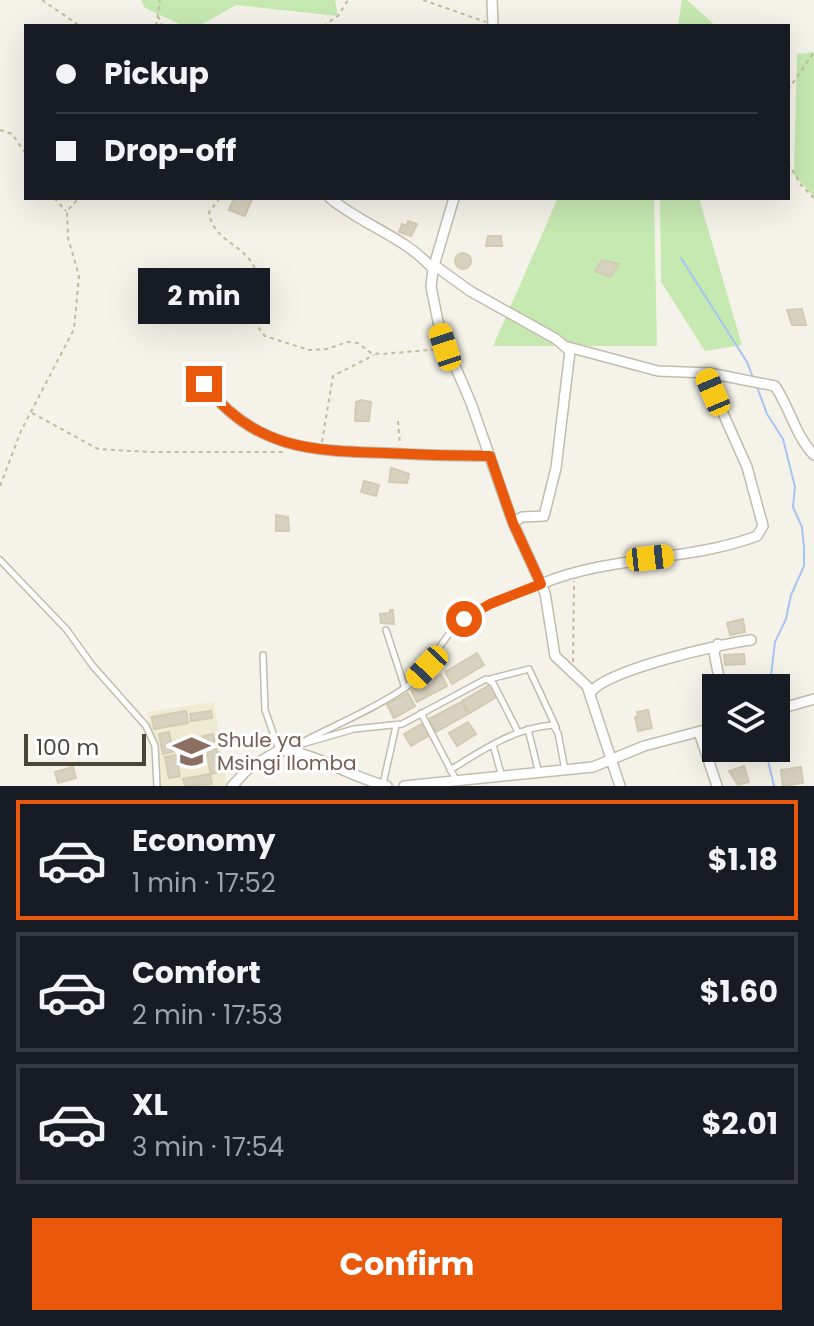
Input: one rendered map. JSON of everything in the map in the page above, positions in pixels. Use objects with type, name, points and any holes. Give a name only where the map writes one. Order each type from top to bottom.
[{"type":"street","points":[[492,0],[494,24]]},
{"type":"street","points":[[333,200],[353,216],[412,249],[433,267],[488,302],[568,347],[658,371],[705,373],[775,386],[786,401],[797,431],[814,455]]},
{"type":"street","points":[[453,200],[433,267],[433,298],[445,347],[471,403],[513,523],[541,584],[553,651],[590,693],[620,786]]},
{"type":"street","points":[[513,523],[522,517],[544,516],[556,468],[570,366],[568,347]]},
{"type":"street","points":[[541,584],[574,571],[669,556],[757,536],[763,526],[747,467],[705,373]]},
{"type":"street","points":[[204,384],[218,402],[244,421],[276,439],[306,449],[490,456]]},
{"type":"street","points":[[590,693],[604,680],[718,644],[751,640]]},
{"type":"street","points":[[718,644],[714,652],[718,674]]},
{"type":"street","points":[[790,706],[814,699]]},
{"type":"street","points":[[404,786],[599,766],[644,746],[702,731]]},
{"type":"street","points":[[699,732],[717,786]]},
{"type":"street","points":[[232,786],[248,769],[279,750],[304,755],[385,786]]},
{"type":"lane","points":[[0,560],[67,630],[92,665],[146,726],[155,746],[157,786]]},
{"type":"lane","points":[[297,745],[405,688],[427,667],[450,633],[464,619],[490,604],[541,584]]},
{"type":"lane","points":[[386,630],[405,688]]},
{"type":"lane","points":[[263,655],[265,710],[279,750],[354,729],[396,726],[482,680],[529,669],[556,727],[565,770]]},
{"type":"lane","points":[[489,679],[518,732]]},
{"type":"lane","points":[[421,713],[456,780]]},
{"type":"lane","points":[[385,786],[396,726]]},
{"type":"lane","points":[[450,770],[518,732],[556,727]]},
{"type":"lane","points":[[528,729],[539,774]]},
{"type":"lane","points":[[493,745],[502,777]]},
{"type":"path","points":[[42,0],[77,24]]},
{"type":"path","points":[[156,24],[160,0]]},
{"type":"path","points":[[326,24],[338,16],[348,0]]},
{"type":"path","points":[[423,0],[489,24]]},
{"type":"path","points":[[157,16],[161,24]]},
{"type":"path","points":[[790,87],[814,52]]},
{"type":"path","points":[[0,130],[12,134],[24,151]]},
{"type":"path","points":[[790,166],[801,185],[814,198]]},
{"type":"path","points":[[0,486],[7,464],[72,334],[76,319],[79,276],[68,238],[67,211],[56,200]]},
{"type":"path","points":[[67,211],[77,200]]},
{"type":"path","points":[[218,200],[209,212],[210,219],[219,235],[245,254],[256,271],[257,318],[262,333],[309,350],[352,342],[376,354]]},
{"type":"path","points":[[321,451],[323,419],[333,376],[376,354],[425,352],[445,347]]},
{"type":"path","points":[[31,413],[98,449],[252,454],[306,449]]},
{"type":"path","points":[[398,421],[400,454]]},
{"type":"path","points":[[0,463],[7,464]]},
{"type":"path","points":[[573,674],[576,614],[574,571]]},
{"type":"shaded area","points":[[214,702],[227,786],[159,786],[147,712]]},
{"type":"green space","points":[[141,0],[335,0],[338,16],[236,5],[203,24],[180,24],[145,8]]},
{"type":"green space","points":[[682,0],[687,0],[714,24],[678,24]]},
{"type":"green space","points":[[814,52],[814,197],[794,175],[797,54]]},
{"type":"green space","points":[[557,200],[654,200],[657,346],[493,346]]},
{"type":"green space","points":[[660,200],[700,200],[742,345],[705,351],[661,282]]},
{"type":"building","points":[[233,200],[252,200],[245,216],[229,210]]},
{"type":"building","points":[[408,221],[417,224],[411,236],[399,232],[402,224],[407,226]]},
{"type":"building","points":[[488,236],[501,236],[502,246],[486,246]]},
{"type":"building","points":[[460,253],[466,253],[471,261],[469,267],[460,269],[455,264],[455,258]]},
{"type":"building","points":[[602,260],[619,264],[610,277],[595,271]]},
{"type":"building","points":[[802,309],[806,325],[792,325],[787,310]]},
{"type":"building","points":[[356,402],[371,402],[369,421],[355,421]]},
{"type":"building","points":[[391,468],[409,474],[407,483],[389,482]]},
{"type":"building","points":[[364,481],[379,485],[376,496],[361,492]]},
{"type":"building","points":[[276,515],[288,517],[289,531],[276,531]]},
{"type":"building","points":[[393,610],[394,624],[381,623],[380,614],[390,613]]},
{"type":"building","points":[[743,619],[745,632],[730,635],[727,623]]},
{"type":"building","points":[[477,653],[484,665],[452,684],[445,672]]},
{"type":"building","points":[[744,654],[745,664],[725,665],[724,655]]},
{"type":"building","points":[[441,674],[447,686],[417,702],[411,690]]},
{"type":"building","points":[[491,684],[498,696],[470,713],[462,701]]},
{"type":"building","points":[[408,693],[415,706],[394,718],[387,705]]},
{"type":"building","points":[[461,702],[468,714],[436,732],[429,719]]},
{"type":"building","points":[[648,710],[652,728],[638,731],[637,712]]},
{"type":"building","points":[[186,711],[188,723],[154,729],[152,717]]},
{"type":"building","points":[[211,711],[212,718],[191,721],[190,714]]},
{"type":"building","points":[[468,722],[476,734],[457,746],[449,733]]},
{"type":"building","points":[[423,723],[430,735],[411,746],[404,734]]},
{"type":"building","points":[[169,732],[173,752],[163,754],[159,734]]},
{"type":"building","points":[[213,734],[222,771],[211,774],[203,736]]},
{"type":"building","points":[[176,755],[180,776],[169,778],[165,757]]},
{"type":"building","points":[[744,766],[749,782],[738,785],[729,771]]},
{"type":"building","points":[[73,767],[76,778],[58,783],[55,772]]},
{"type":"building","points":[[801,767],[803,783],[783,786],[781,770]]},
{"type":"building","points":[[210,774],[212,784],[185,786],[183,779]]},
{"type":"waterway","points":[[681,258],[747,362],[753,378]]},
{"type":"waterway","points":[[757,387],[767,414],[783,439],[795,487],[793,507],[802,527],[804,547],[804,566],[775,642],[771,674]]},
{"type":"waterway","points":[[768,762],[774,786]]},
{"type":"place","name":"Shule ya Msingi Ilomba","points":[[191,751]]},
{"type":"route","points":[[204,384],[231,413],[276,439],[306,449],[490,456],[513,523],[541,584],[490,604],[464,619]]}]
